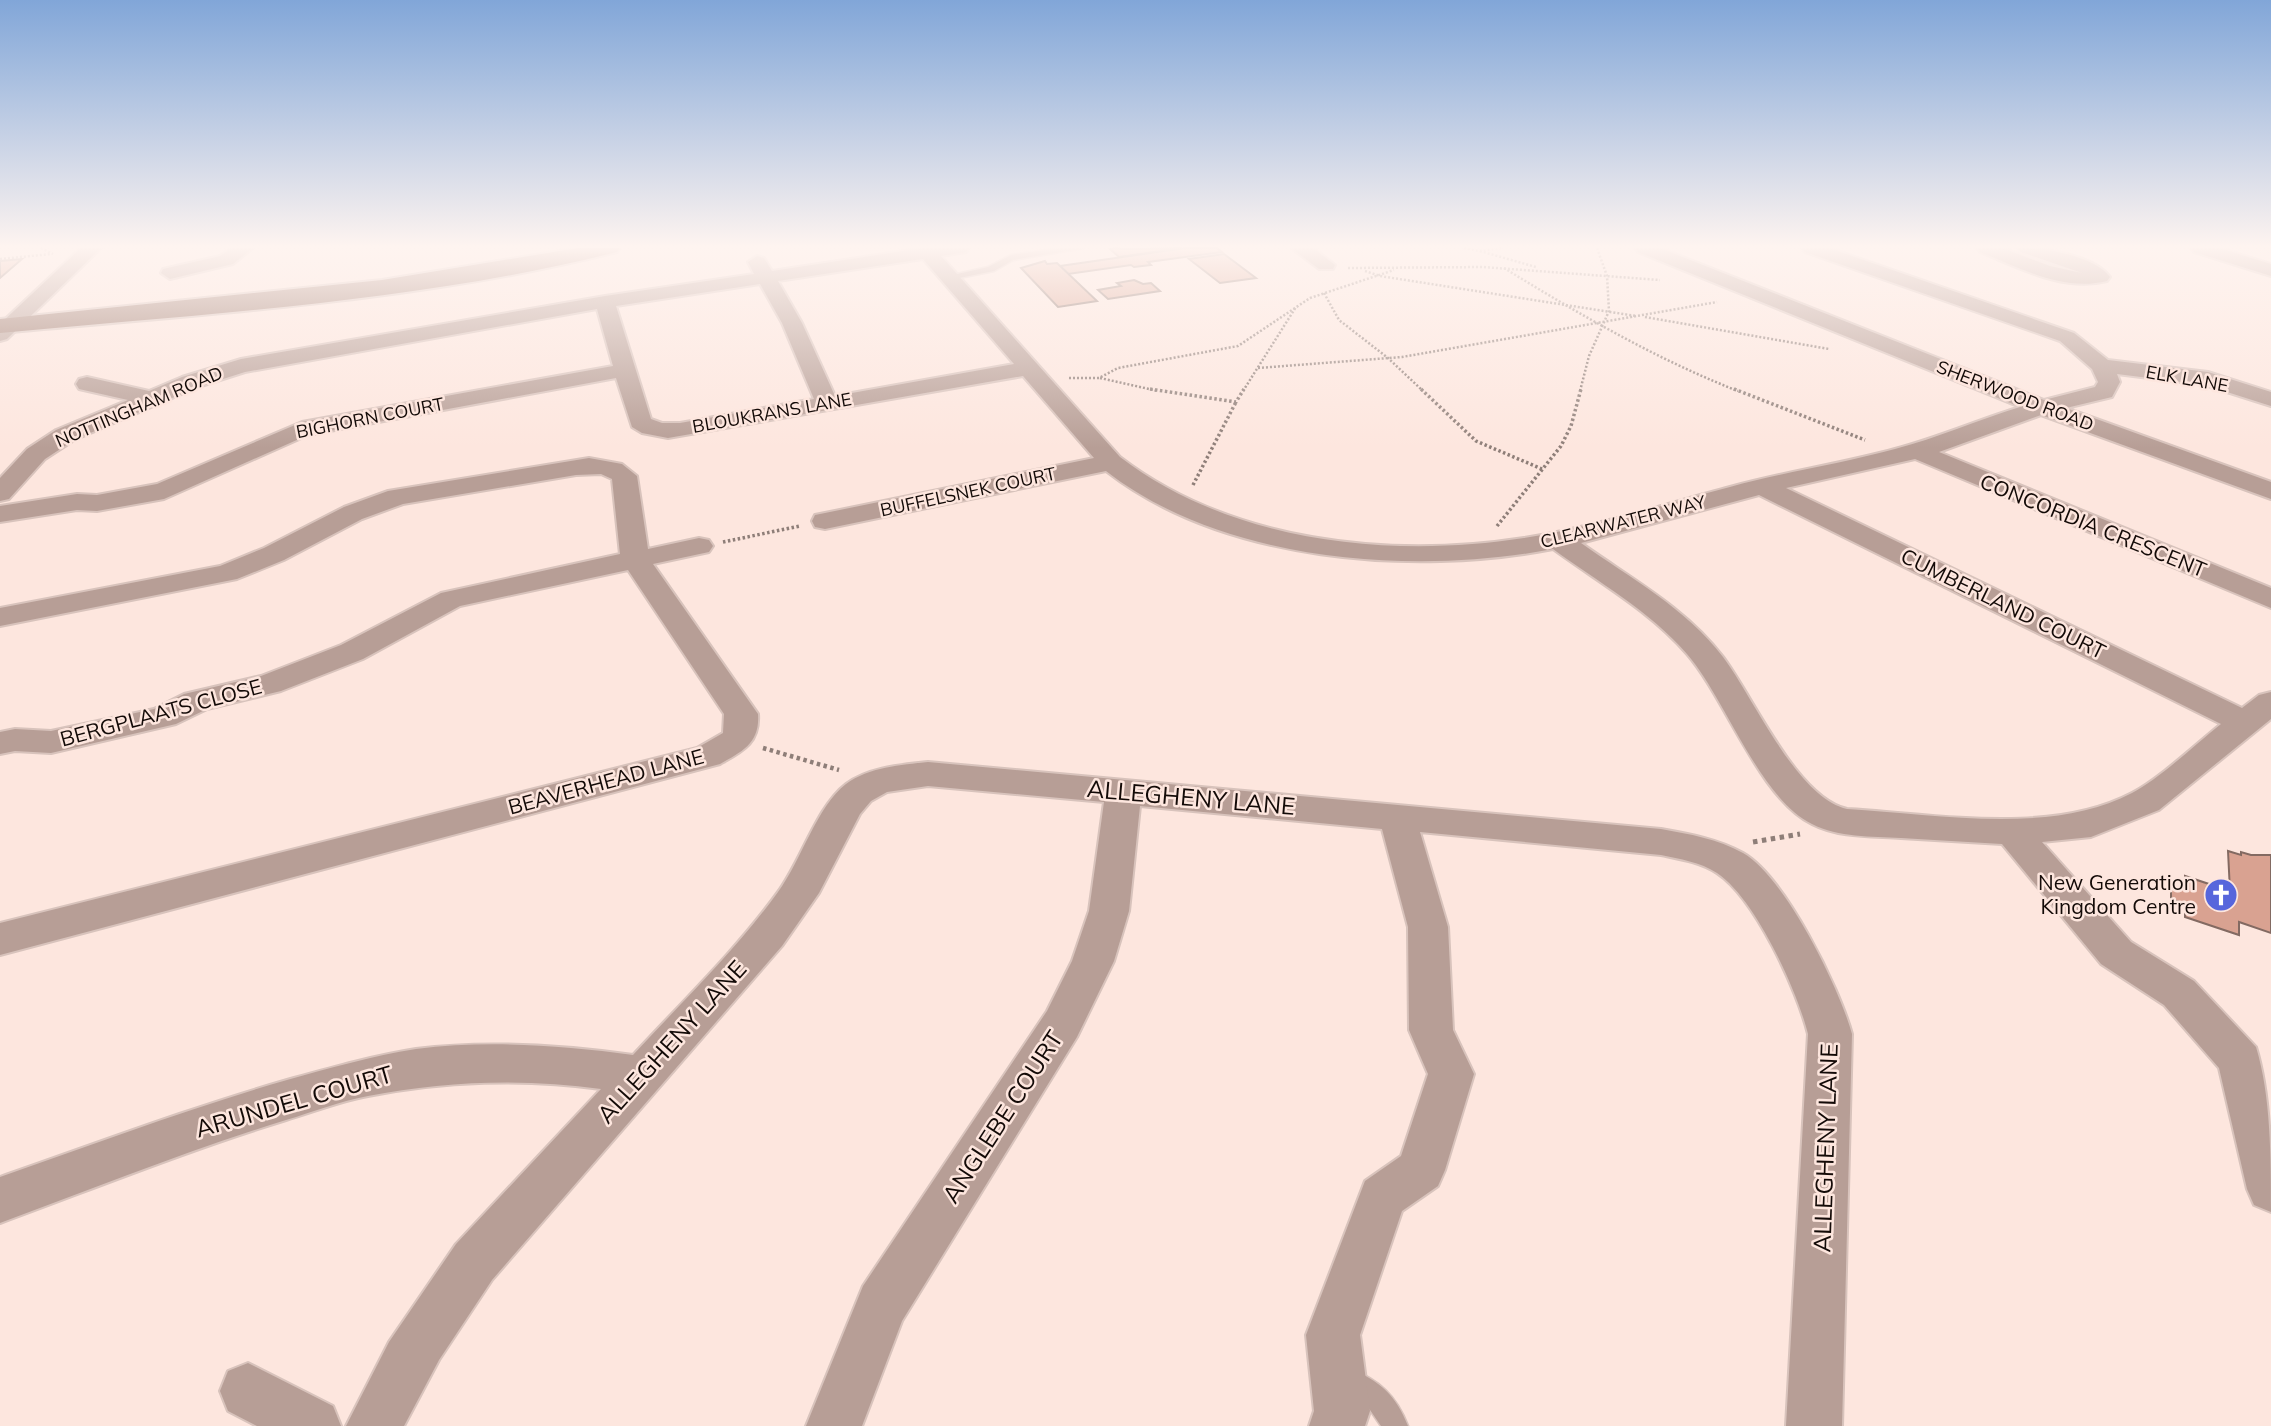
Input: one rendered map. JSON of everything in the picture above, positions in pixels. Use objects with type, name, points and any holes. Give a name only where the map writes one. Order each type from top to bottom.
[{"type":"main road","points":[[4,328],[135,315]]},
{"type":"street","points":[[4,328],[19,315]]},
{"type":"street","name":"NOTTINGHAM ROAD","points":[[0,493],[26,463],[49,444],[84,426],[206,376],[259,362],[533,315]]},
{"type":"street","name":"BLOUKRANS LANE","points":[[609,315],[640,422],[644,426],[661,430],[686,429],[827,403],[1033,373]]},
{"type":"street","points":[[787,315],[827,403]]},
{"type":"street","name":"CLEARWATER WAY","points":[[982,315],[1111,462],[1142,486],[1174,502],[1245,529],[1323,547],[1412,554],[1477,552],[1559,540],[1762,486],[1909,453],[2041,407],[2104,392],[2109,382],[2102,366]]},
{"type":"street","name":"SHERWOOD ROAD","points":[[1809,315],[2041,407],[2271,491]]},
{"type":"street","points":[[2000,315],[2067,338],[2102,366]]},
{"type":"street","name":"ELK LANE","points":[[2102,366],[2208,379],[2271,399]]},
{"type":"street","name":"BIGHORN COURT","points":[[0,514],[157,493],[302,429],[625,370]]},
{"type":"street","points":[[87,383],[150,398]]},
{"type":"street","name":"CONCORDIA CRESCENT","points":[[1909,453],[2271,599]]},
{"type":"street","name":"BUFFELSNEK COURT","points":[[825,521],[1111,462]]},
{"type":"street","points":[[0,617],[234,570],[274,554],[353,513],[397,497],[589,466],[616,470],[624,475],[635,559],[741,715],[743,728],[737,740]]},
{"type":"street","name":"CUMBERLAND COURT","points":[[1762,486],[2243,722]]},
{"type":"street","points":[[1559,540],[1679,628],[1698,646],[1778,767],[1795,789],[1824,815],[1876,826],[2012,832],[2091,824],[2146,801],[2271,702]]},
{"type":"street","name":"BERGPLAATS CLOSE","points":[[0,743],[15,740],[51,742],[164,717],[196,701],[270,684],[352,652],[451,599],[699,546]]},
{"type":"street","name":"BEAVERHEAD LANE","points":[[0,939],[708,756],[737,740]]},
{"type":"street","name":"ALLEGHENY LANE","points":[[374,1426],[403,1367],[438,1311],[474,1262],[743,964],[781,918],[806,881],[855,794],[876,781],[896,776],[928,774],[1661,842],[1698,849],[1720,858],[1750,878],[1762,891],[1819,997],[1830,1034],[1814,1426]]},
{"type":"street","name":"ANGLEBE COURT","points":[[834,1426],[882,1305],[1062,1024],[1093,961],[1109,911],[1124,791]]},
{"type":"street","points":[[1337,1426],[1342,1411],[1333,1335],[1382,1197],[1421,1170],[1451,1074],[1431,1030],[1428,927],[1397,817]]},
{"type":"street","points":[[2012,832],[2116,953],[2179,993],[2239,1060],[2271,1189]]},
{"type":"street","name":"ARUNDEL COURT","points":[[0,1200],[240,1114],[365,1077],[419,1068],[508,1064],[568,1065],[640,1075]]},
{"type":"street","points":[[248,1391],[313,1426]]},
{"type":"lane","points":[[1337,1375],[1374,1394],[1388,1407],[1395,1426]]},
{"type":"path","points":[[1099,378],[1118,368],[1238,346],[1284,315]]},
{"type":"path","points":[[1174,502],[1186,499],[1236,402],[1291,315]]},
{"type":"path","points":[[1336,315],[1339,320],[1388,358],[1476,441],[1542,469]]},
{"type":"path","points":[[1579,315],[1708,379],[1909,453]]},
{"type":"path","points":[[1477,552],[1561,446],[1571,426],[1589,356],[1607,315]]},
{"type":"path","points":[[1629,315],[1831,349]]},
{"type":"path","points":[[1258,368],[1388,358],[1520,338],[1605,320],[1654,315]]},
{"type":"path","points":[[1033,373],[1099,378],[1164,392],[1236,402]]},
{"type":"path","points":[[699,546],[825,521]]},
{"type":"path","points":[[737,740],[876,781]]},
{"type":"path","points":[[1720,858],[1745,843],[1810,832],[1824,815]]},
{"type":"building","name":"New Generation Kingdom Centre","points":[[2228,851],[2241,855],[2241,852],[2271,855],[2271,933],[2239,922],[2239,935],[2185,917],[2185,904],[2171,899],[2171,885],[2185,890],[2185,876],[2230,891]]},
{"type":"place","name":"New Generation Kingdom Centre","points":[[2221,895]]}]
